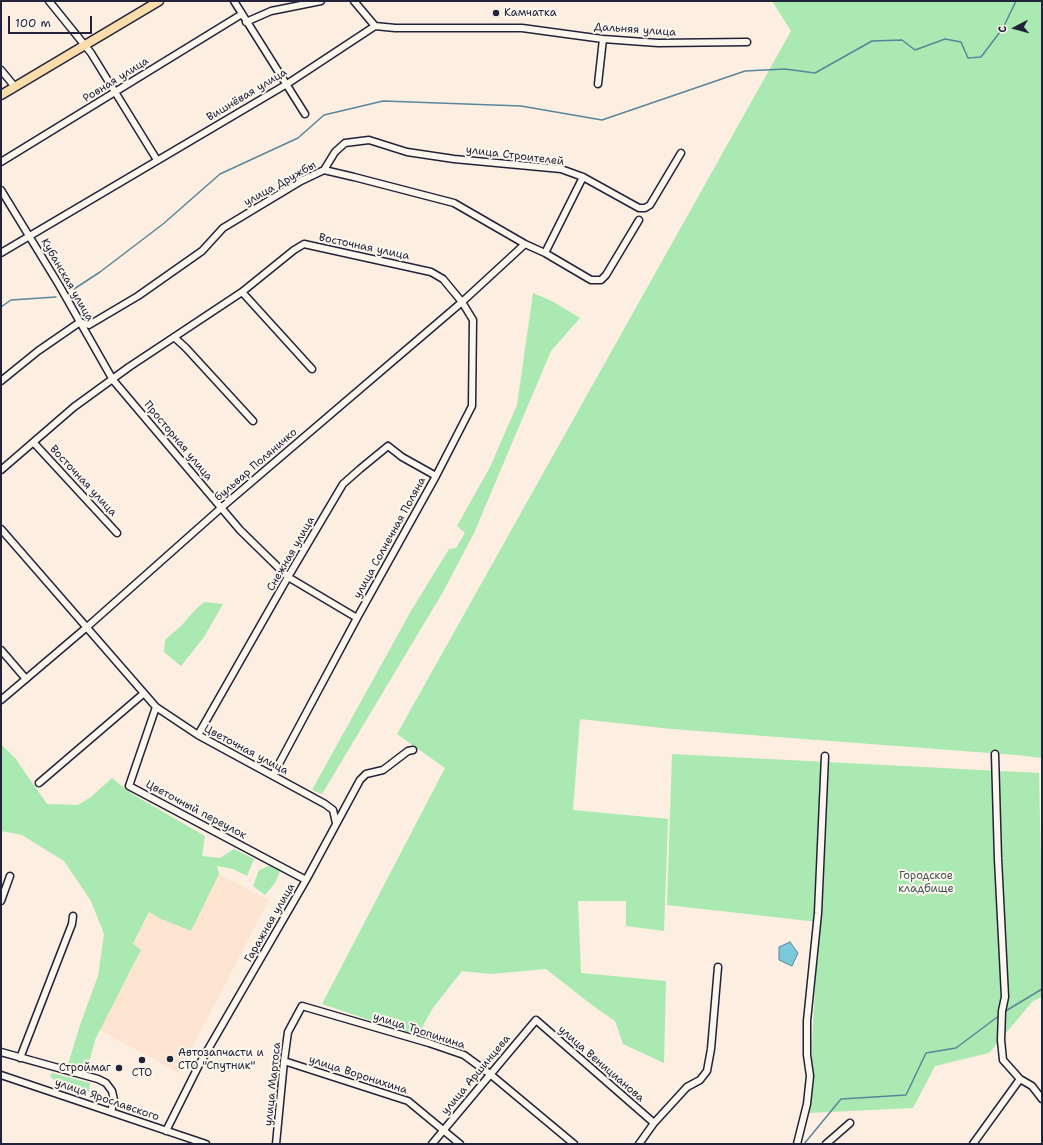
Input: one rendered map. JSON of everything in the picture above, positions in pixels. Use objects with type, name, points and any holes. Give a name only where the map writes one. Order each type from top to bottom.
[{"type":"main road","points":[[1,95],[154,3]]},
{"type":"street","points":[[49,1],[85,45],[116,92],[157,160]]},
{"type":"street","points":[[234,1],[305,114]]},
{"type":"street","points":[[246,22],[271,11],[322,1]]},
{"type":"street","points":[[354,1],[375,26]]},
{"type":"street","name":"Ровная улица","points":[[1,162],[242,14]]},
{"type":"street","name":"Дальняя улица","points":[[375,26],[395,28],[522,28],[603,39],[658,44],[747,42]]},
{"type":"street","name":"Вишнёвая улица","points":[[1,253],[287,84],[375,26]]},
{"type":"street","points":[[598,84],[603,39]]},
{"type":"street","points":[[1,70],[15,87]]},
{"type":"street","name":"улица Строителей","points":[[324,170],[335,152],[345,143],[369,140],[407,152],[454,159],[561,169],[583,177],[639,208],[645,208],[650,205],[680,153]]},
{"type":"street","name":"улица Дружбы","points":[[1,381],[38,351],[80,322],[89,325],[138,296],[202,251],[223,228],[301,181],[324,170],[454,203],[525,244],[545,253],[592,280],[601,280],[606,275],[639,220]]},
{"type":"street","points":[[545,253],[583,177]]},
{"type":"street","name":"Кубанская улица","points":[[1,190],[59,285],[113,380]]},
{"type":"street","name":"Восточная улица","points":[[1,470],[74,407],[129,367],[242,292],[294,250],[304,244],[431,272],[443,279],[462,302]]},
{"type":"street","name":"бульвар Поляничко","points":[[1,700],[87,627],[221,508],[462,302],[525,244]]},
{"type":"street","points":[[242,292],[312,369]]},
{"type":"street","name":"улица Солнечная Поляна","points":[[273,775],[357,618],[436,476],[472,406],[473,320],[462,302]]},
{"type":"street","points":[[174,337],[254,421]]},
{"type":"street","name":"Просторная улица","points":[[113,380],[240,530],[288,577],[357,618]]},
{"type":"street","name":"Восточная улица","points":[[34,443],[118,533]]},
{"type":"street","name":"Снежная улица","points":[[198,736],[288,577],[343,484],[388,446],[402,457],[436,476]]},
{"type":"street","name":"Цветочная улица","points":[[1,529],[156,707],[198,736],[326,804],[334,810],[336,823]]},
{"type":"street","points":[[1,650],[26,679]]},
{"type":"street","points":[[39,783],[144,694]]},
{"type":"street","name":"Цветочный переулок","points":[[156,707],[129,786],[306,880]]},
{"type":"street","name":"Гаражная улица","points":[[166,1131],[199,1065],[306,880],[360,780],[366,774],[383,770],[408,751],[414,750]]},
{"type":"street","points":[[995,754],[998,859],[1005,997],[1002,1011],[1001,1040],[1003,1060],[1020,1079],[1032,1086],[1042,1099]]},
{"type":"street","points":[[797,1144],[807,1104],[810,1076],[807,1055],[807,1021],[818,913],[825,756]]},
{"type":"street","points":[[1,901],[10,876]]},
{"type":"street","points":[[20,1058],[72,924],[73,916]]},
{"type":"street","points":[[639,1144],[654,1123],[687,1087],[700,1080],[707,1071],[711,1049],[718,967]]},
{"type":"street","name":"улица Мартоса","points":[[276,1144],[280,1121],[284,1061],[288,1032],[302,1006]]},
{"type":"street","name":"улица Тропинина","points":[[302,1006],[421,1041],[464,1056],[490,1074],[574,1144]]},
{"type":"street","name":"улица Веницианова","points":[[536,1020],[654,1123]]},
{"type":"street","name":"улица Аршинцева","points":[[432,1144],[536,1020]]},
{"type":"street","points":[[1,1052],[98,1079],[106,1083],[112,1091],[114,1100],[111,1112]]},
{"type":"street","name":"улица Воронихина","points":[[284,1061],[408,1101],[460,1144]]},
{"type":"street","name":"улица Ярославского","points":[[1,1075],[206,1144]]},
{"type":"street","points":[[973,1144],[1020,1079]]},
{"type":"street","points":[[826,1144],[850,1123]]},
{"type":"shaded area","points":[[219,874],[269,900],[179,1073],[100,1030],[141,951],[133,945],[150,912],[161,919],[191,931]]},
{"type":"green space","points":[[772,1],[1042,1],[1042,758],[672,729],[580,719],[573,810],[668,819],[664,931],[626,926],[626,901],[578,901],[581,973],[666,981],[664,1063],[623,1044],[615,1021],[546,969],[491,974],[462,971],[433,1008],[417,1036],[322,1004],[445,768],[397,734],[791,31]]},
{"type":"green space","points":[[533,293],[552,301],[580,318],[551,351],[474,533],[443,592],[322,794],[312,790],[411,611],[449,549],[456,548],[465,533],[457,526],[490,467],[517,405]]},
{"type":"green space","points":[[204,602],[223,604],[204,637],[181,666],[164,652],[165,640]]},
{"type":"green space","points":[[1,744],[15,758],[47,804],[78,805],[91,797],[112,778],[132,794],[205,836],[202,856],[220,858],[234,849],[254,859],[247,876],[233,869],[217,866],[219,874],[191,931],[161,919],[149,912],[133,944],[141,950],[95,1040],[88,1066],[67,1068],[80,1025],[98,976],[104,934],[91,901],[64,861],[22,835],[1,831]]},
{"type":"green space","name":"Городское кладбище","points":[[672,754],[1039,773],[1042,997],[1033,1001],[989,1053],[935,1066],[913,1108],[809,1113],[818,922],[667,905]]},
{"type":"green space","points":[[269,866],[280,871],[275,883],[265,895],[253,886],[259,870]]},
{"type":"green space","points":[[52,1073],[90,1083],[89,1092],[78,1091],[59,1085],[50,1076]]},
{"type":"water","points":[[790,942],[798,953],[792,966],[779,960],[779,947]]},
{"type":"waterway","points":[[74,289],[100,272],[163,224],[220,174],[298,138],[324,115],[383,101],[521,106],[602,120],[745,71],[785,69],[815,73],[872,41],[902,40],[915,50],[945,39],[961,42],[968,58],[981,57],[1003,28],[1016,1]]},
{"type":"waterway","points":[[1,307],[11,300],[56,297]]},
{"type":"waterway","points":[[1004,1012],[1042,989]]},
{"type":"waterway","points":[[804,1144],[841,1099],[906,1095],[926,1053],[956,1048],[1000,1015]]},
{"type":"place","name":"Камчатка","points":[[496,13]]},
{"type":"place","name":"Автозапчасти и СТО \"Спутник\"","points":[[170,1059]]},
{"type":"place","name":"СТО","points":[[142,1060]]},
{"type":"place","name":"Строймаг","points":[[119,1068]]}]
